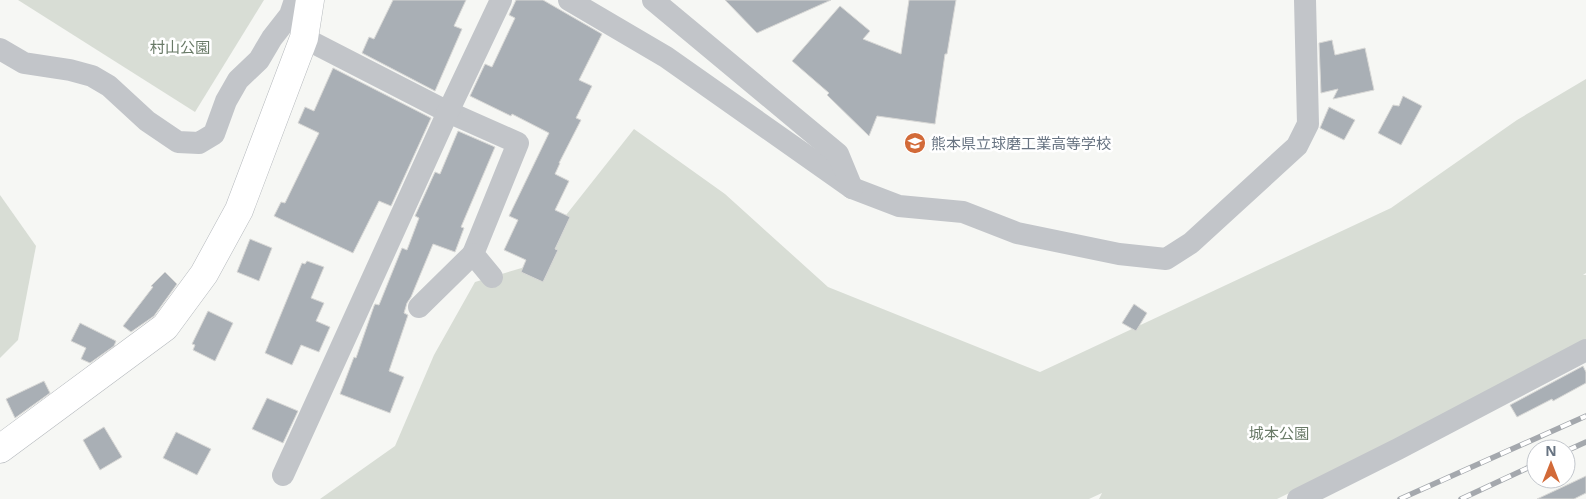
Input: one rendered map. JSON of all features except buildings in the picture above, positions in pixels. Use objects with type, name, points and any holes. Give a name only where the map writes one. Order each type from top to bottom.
[{"type":"street","points":[[0,48],[24,63],[70,70],[92,76],[109,86],[163,134],[178,142],[199,143],[214,134],[226,101],[238,80],[259,60],[272,38],[290,15],[295,0]]},
{"type":"street","points":[[0,449],[165,327],[204,274],[239,210],[304,38],[310,0]]},
{"type":"street","points":[[284,475],[448,112],[501,0]]},
{"type":"street","points":[[569,0],[666,56],[852,188],[899,206],[963,212],[1017,234],[1118,254],[1166,259],[1191,242],[1297,146],[1308,124],[1306,0]]},
{"type":"street","points":[[654,0],[838,154],[852,188]]},
{"type":"street","points":[[304,38],[448,112],[518,143],[473,254],[418,307]]},
{"type":"street","points":[[473,254],[492,277]]},
{"type":"street","points":[[1298,499],[1586,350]]},
{"type":"green space","name":"村山公園","points":[[18,0],[264,0],[195,112]]},
{"type":"green space","name":"城本公園","points":[[1586,79],[1586,273],[1583,275],[1586,275],[1586,339],[1397,440],[1277,499],[1099,499],[1102,493],[1089,499],[320,499],[395,446],[434,355],[475,282],[525,267],[634,129],[725,194],[828,287],[1040,372],[1391,208],[1517,120]]},
{"type":"green space","points":[[0,195],[36,246],[18,340],[0,358]]},
{"type":"railway","points":[[1400,499],[1586,416]]},
{"type":"railway","points":[[1576,446],[1586,442]]},
{"type":"railway","points":[[1461,499],[1526,469]]},
{"type":"place","name":"熊本県立球磨工業高等学校","points":[[915,143]]}]
